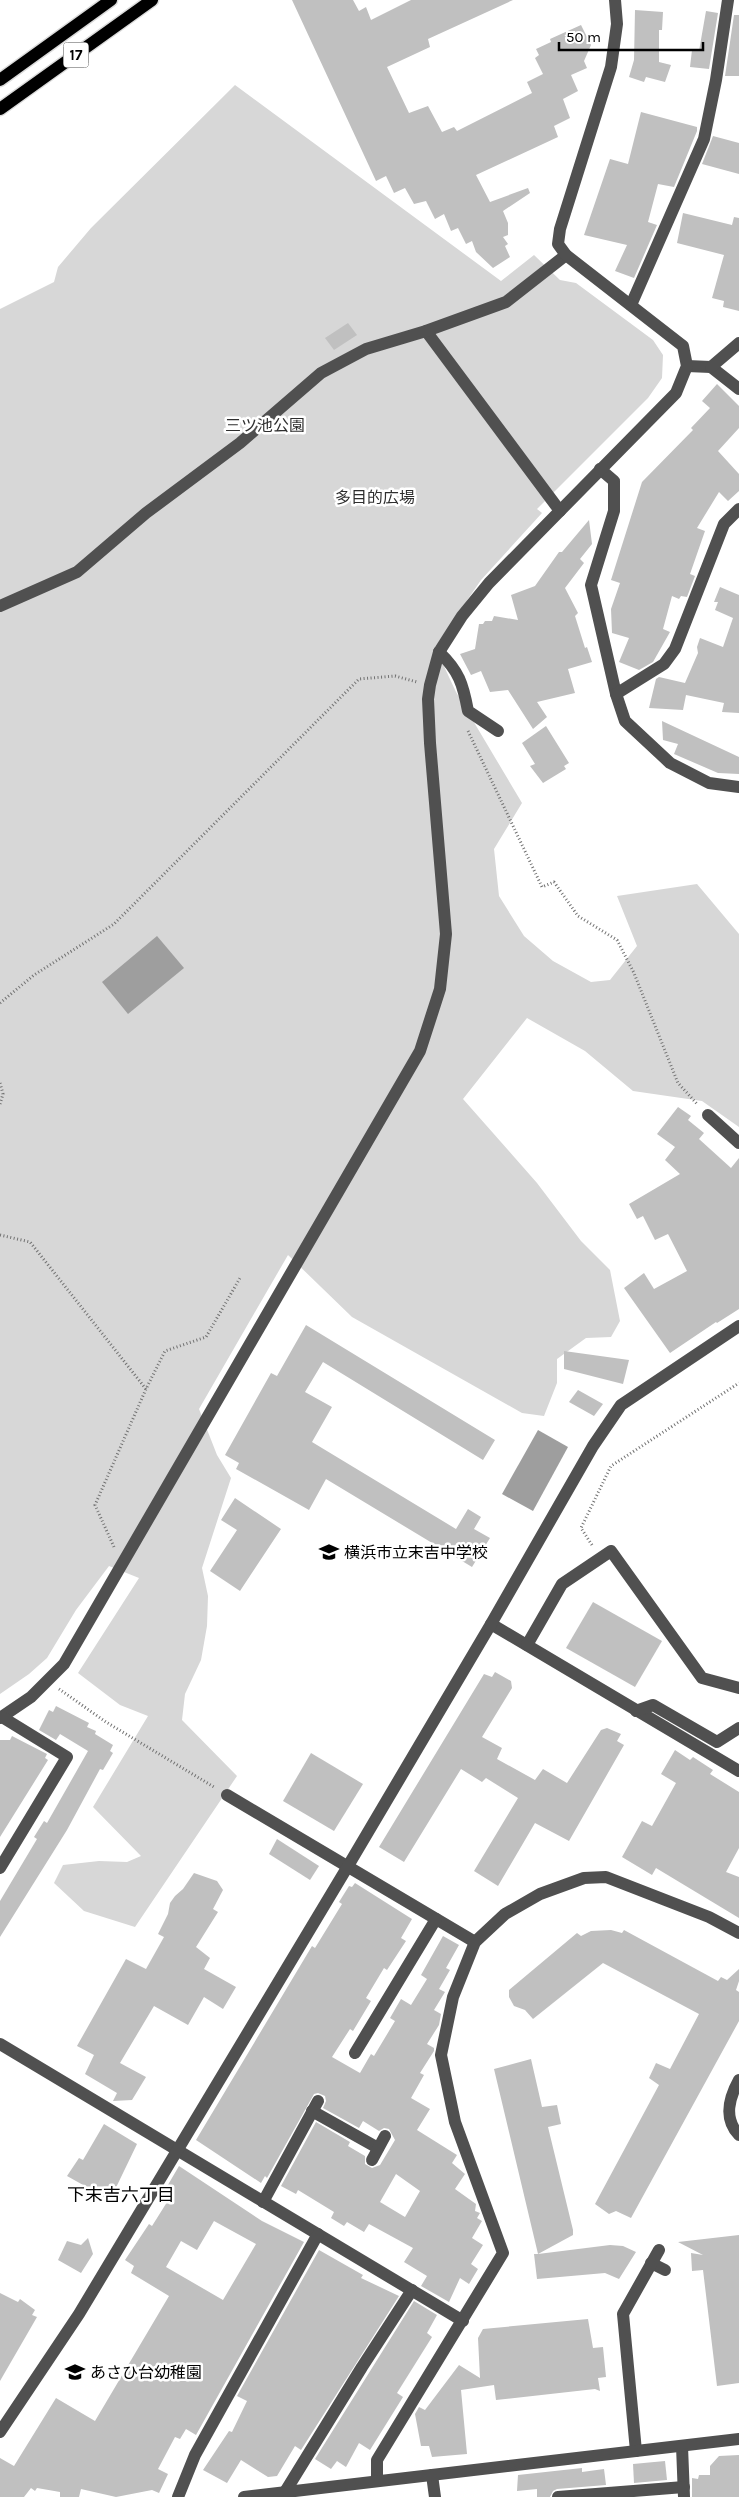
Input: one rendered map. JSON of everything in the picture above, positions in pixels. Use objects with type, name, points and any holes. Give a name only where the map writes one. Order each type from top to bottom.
[{"type":"main road","name":"17","points":[[0,80],[111,0]]},
{"type":"main road","name":"17","points":[[0,110],[152,0]]},
{"type":"street","points":[[0,1868],[67,1757],[1,1717],[31,1697],[64,1664],[121,1563],[420,1052],[440,989],[446,934],[428,699],[439,652],[462,616],[489,584],[600,469],[676,394],[687,366],[683,346],[566,255],[558,244],[560,229],[611,68],[618,0]]},
{"type":"street","points":[[632,305],[704,139],[716,80],[728,0]]},
{"type":"street","points":[[0,606],[77,572],[146,513],[240,443],[321,372],[366,349],[426,331],[506,302],[566,255]]},
{"type":"street","points":[[426,331],[560,511]]},
{"type":"street","points":[[711,367],[739,343]]},
{"type":"street","points":[[687,366],[711,367],[739,390]]},
{"type":"street","points":[[600,469],[614,481],[614,511],[591,585],[616,694],[625,721],[670,763],[709,783],[739,787]]},
{"type":"street","points":[[616,694],[664,664],[675,649],[724,524],[739,508]]},
{"type":"street","points":[[439,652],[450,663],[464,684],[468,710],[498,730]]},
{"type":"street","points":[[708,1115],[739,1143]]},
{"type":"street","points":[[0,2432],[79,2314],[348,1866],[491,1624],[593,1446],[621,1405],[739,1326]]},
{"type":"street","points":[[526,1645],[562,1584],[610,1551],[702,1678],[739,1688]]},
{"type":"street","points":[[491,1624],[739,1771]]},
{"type":"street","points":[[636,1711],[653,1705],[717,1742],[739,1728]]},
{"type":"street","points":[[228,1795],[475,1942]]},
{"type":"street","points":[[377,2480],[377,2460],[503,2253],[457,2130],[441,2056],[453,1997],[475,1942],[506,1914],[540,1894],[584,1878],[606,1877],[709,1917],[739,1933]]},
{"type":"street","points":[[355,2053],[436,1918]]},
{"type":"street","points":[[0,2045],[463,2321]]},
{"type":"street","points":[[739,2080],[732,2093],[728,2112],[739,2135]]},
{"type":"street","points":[[263,2202],[315,2106],[378,2148]]},
{"type":"street","points":[[372,2160],[385,2136]]},
{"type":"street","points":[[178,2497],[194,2455],[318,2234]]},
{"type":"street","points":[[636,2451],[623,2314],[658,2250]]},
{"type":"street","points":[[651,2263],[665,2270]]},
{"type":"street","points":[[285,2492],[412,2290]]},
{"type":"street","points":[[244,2497],[285,2492],[307,2493],[377,2480],[739,2439]]},
{"type":"street","points":[[558,2497],[684,2492],[682,2446]]},
{"type":"street","points":[[432,2475],[435,2497]]},
{"type":"path","points":[[0,1003],[34,976],[114,924],[359,679],[395,676],[430,685]]},
{"type":"path","points":[[468,710],[463,720],[542,887],[554,882],[578,916],[617,940],[634,973],[678,1083],[708,1115]]},
{"type":"path","points":[[0,1083],[3,1094],[0,1104]]},
{"type":"path","points":[[0,1235],[30,1242],[146,1389]]},
{"type":"path","points":[[121,1563],[95,1505],[146,1389],[165,1351],[206,1337],[240,1278]]},
{"type":"path","points":[[600,1558],[581,1528],[611,1466],[739,1382]]},
{"type":"path","points":[[48,1682],[106,1722],[228,1795]]},
{"type":"green space","name":"三ツ池公園","points":[[235,85],[501,281],[534,255],[560,280],[576,283],[653,340],[663,355],[662,378],[648,398],[537,509],[542,513],[481,580],[435,647],[456,692],[522,803],[494,849],[499,896],[524,936],[553,961],[591,982],[610,980],[637,946],[617,896],[697,884],[739,934],[739,1127],[702,1101],[633,1091],[585,1051],[527,1018],[463,1099],[537,1183],[581,1241],[610,1270],[620,1321],[611,1337],[586,1338],[557,1359],[557,1383],[544,1416],[522,1413],[352,1317],[288,1255],[199,1409],[217,1455],[231,1478],[202,1568],[208,1596],[207,1626],[201,1660],[185,1694],[182,1720],[237,1776],[135,1927],[84,1911],[54,1883],[63,1865],[99,1861],[127,1862],[141,1856],[93,1807],[148,1716],[120,1705],[78,1673],[139,1578],[109,1566],[76,1610],[47,1658],[29,1674],[0,1694],[0,309],[54,282],[58,267],[91,228]]},
{"type":"shaded area","points":[[157,936],[184,968],[128,1014],[102,982]]},
{"type":"shaded area","points":[[538,1430],[568,1447],[533,1511],[502,1494]]},
{"type":"building","points":[[292,0],[353,0],[359,11],[366,7],[371,20],[411,0],[513,0],[428,39],[430,47],[387,67],[409,113],[428,106],[442,132],[454,127],[457,131],[532,93],[527,82],[543,74],[535,58],[539,55],[536,49],[551,42],[550,39],[581,25],[591,45],[584,61],[587,68],[571,75],[578,91],[563,99],[570,118],[554,126],[558,137],[476,175],[490,202],[528,188],[530,193],[503,211],[508,223],[508,235],[503,237],[508,244],[505,246],[510,257],[493,268],[476,252],[472,241],[466,244],[458,228],[451,231],[444,214],[435,219],[426,201],[414,204],[405,188],[394,193],[386,176],[376,181]]},
{"type":"building","points":[[635,10],[663,12],[662,30],[659,30],[659,62],[671,65],[665,82],[646,77],[644,82],[629,77],[634,60]]},
{"type":"building","points":[[706,11],[718,13],[709,69],[690,67],[692,50],[699,51]]},
{"type":"building","points":[[734,15],[739,15],[739,76],[725,76]]},
{"type":"building","points":[[641,112],[697,127],[697,131],[674,187],[658,184],[648,222],[657,225],[634,278],[615,271],[627,245],[584,235],[610,159],[628,164]]},
{"type":"building","points":[[713,136],[739,143],[739,174],[702,164]]},
{"type":"building","points":[[683,213],[732,225],[734,217],[739,218],[739,311],[723,307],[724,301],[712,298],[724,255],[677,243]]},
{"type":"building","points":[[348,323],[357,335],[334,350],[325,338]]},
{"type":"building","points":[[717,384],[739,406],[739,428],[718,451],[739,474],[739,491],[728,501],[719,492],[697,528],[705,531],[690,574],[695,576],[687,597],[681,596],[679,599],[672,596],[663,629],[670,632],[653,662],[639,670],[619,662],[629,638],[612,633],[611,609],[620,583],[611,580],[642,482],[693,430],[691,428],[710,408],[702,401]]},
{"type":"building","points":[[589,520],[592,544],[580,559],[584,563],[565,588],[578,613],[575,616],[585,648],[587,647],[592,662],[568,669],[575,693],[537,702],[547,717],[533,729],[508,690],[490,692],[481,671],[471,675],[460,654],[475,649],[479,624],[483,624],[485,621],[492,621],[494,616],[518,620],[511,595],[535,586],[559,552],[562,552]]},
{"type":"building","points":[[720,587],[739,595],[739,713],[722,712],[724,703],[686,695],[683,710],[649,708],[656,679],[659,677],[685,683],[698,653],[697,647],[700,638],[723,647],[733,618],[715,610],[718,602],[714,602]]},
{"type":"building","points":[[662,721],[739,757],[739,774],[718,773],[674,754],[678,744],[663,740]]},
{"type":"building","points":[[546,726],[569,763],[564,766],[566,769],[543,783],[530,766],[535,764],[522,743]]},
{"type":"building","points":[[678,1107],[691,1116],[688,1120],[704,1133],[699,1139],[731,1168],[739,1158],[739,1309],[670,1353],[624,1288],[644,1273],[654,1289],[687,1271],[668,1234],[655,1240],[643,1216],[637,1219],[629,1204],[680,1174],[665,1160],[675,1147],[657,1134]]},
{"type":"building","points":[[306,1325],[495,1440],[483,1460],[323,1362],[305,1392],[332,1407],[312,1442],[456,1529],[468,1509],[481,1517],[474,1529],[490,1538],[472,1567],[326,1479],[309,1510],[236,1469],[239,1463],[225,1455],[271,1373],[277,1376]]},
{"type":"building","points":[[564,1351],[629,1360],[623,1384],[564,1369]]},
{"type":"building","points":[[578,1390],[603,1404],[594,1416],[569,1402]]},
{"type":"building","points":[[235,1498],[281,1529],[240,1591],[210,1571],[237,1530],[221,1520]]},
{"type":"building","points":[[593,1602],[662,1641],[635,1687],[566,1648]]},
{"type":"building","points":[[495,1672],[511,1681],[512,1688],[482,1737],[502,1748],[497,1759],[535,1780],[543,1769],[567,1783],[601,1730],[607,1728],[621,1734],[617,1741],[624,1745],[569,1841],[535,1823],[498,1886],[474,1871],[518,1798],[486,1778],[482,1782],[461,1769],[404,1862],[379,1847],[484,1674],[492,1677]]},
{"type":"building","points":[[56,1706],[89,1723],[87,1727],[96,1731],[95,1734],[113,1745],[110,1751],[113,1753],[103,1770],[100,1769],[67,1830],[0,1937],[0,1901],[37,1839],[34,1837],[44,1821],[47,1823],[88,1751],[60,1734],[56,1740],[39,1730],[49,1710],[53,1712]]},
{"type":"building","points":[[12,1736],[47,1754],[45,1758],[48,1760],[0,1837],[0,1740],[10,1740]]},
{"type":"building","points":[[675,1750],[690,1760],[693,1757],[713,1770],[710,1774],[739,1792],[739,1848],[726,1872],[739,1877],[739,1918],[656,1868],[652,1875],[622,1857],[642,1821],[652,1826],[676,1783],[661,1774]]},
{"type":"building","points":[[311,1753],[363,1784],[334,1831],[283,1801]]},
{"type":"building","points":[[277,1839],[319,1866],[310,1880],[269,1854]]},
{"type":"building","points":[[194,1873],[217,1881],[223,1890],[213,1909],[218,1912],[196,1947],[210,1958],[204,1969],[236,1987],[223,2009],[204,1997],[188,2025],[154,2006],[120,2063],[146,2077],[132,2100],[113,2101],[117,2093],[85,2074],[94,2055],[77,2046],[126,1959],[146,1969],[164,1937],[158,1934],[168,1914],[170,1903]]},
{"type":"building","points":[[355,1883],[412,1919],[401,1938],[406,1941],[387,1970],[384,1968],[366,1998],[371,2001],[353,2031],[350,2029],[332,2057],[360,2073],[371,2054],[374,2056],[395,2021],[390,2018],[401,1999],[411,2005],[427,1979],[421,1975],[443,1936],[459,1945],[446,1968],[450,1970],[439,1989],[445,1992],[434,2010],[441,2014],[439,2025],[427,2044],[434,2048],[434,2051],[420,2073],[424,2075],[411,2098],[430,2109],[417,2130],[457,2155],[452,2163],[465,2174],[455,2189],[476,2204],[475,2211],[480,2213],[477,2218],[482,2221],[472,2238],[483,2245],[471,2264],[478,2269],[469,2284],[460,2278],[449,2302],[421,2286],[427,2276],[404,2262],[413,2248],[369,2224],[364,2232],[347,2222],[344,2226],[331,2218],[334,2212],[298,2190],[296,2194],[281,2186],[316,2122],[350,2142],[348,2146],[365,2156],[365,2164],[372,2168],[380,2165],[395,2140],[389,2129],[384,2128],[379,2131],[363,2121],[359,2128],[323,2108],[326,2101],[325,2096],[318,2093],[314,2094],[267,2178],[265,2176],[261,2183],[196,2140],[312,1946],[315,1948],[342,1904],[339,1902],[349,1886],[352,1887]],"holes":[[[396,2174],[420,2191],[405,2217],[380,2202]]]},
{"type":"building","points":[[611,1930],[622,1933],[624,1930],[718,1981],[721,1977],[727,1980],[739,1969],[739,1981],[736,1990],[739,1992],[739,2021],[631,2218],[616,2211],[609,2214],[595,2204],[659,2085],[649,2078],[656,2063],[670,2069],[699,2014],[603,1963],[533,2019],[525,2010],[514,2006],[509,1997],[509,1990],[577,1933],[581,1936],[591,1931]]},
{"type":"building","points":[[531,2059],[542,2107],[557,2105],[561,2124],[548,2127],[573,2230],[573,2235],[538,2254],[494,2069]]},
{"type":"building","points":[[104,2124],[137,2144],[110,2200],[67,2176],[79,2158],[83,2160]]},
{"type":"building","points":[[179,2166],[262,2221],[304,2242],[196,2435],[186,2429],[180,2439],[175,2437],[158,2469],[168,2474],[159,2493],[152,2490],[116,2497],[81,2489],[79,2497],[60,2497],[60,2492],[37,2488],[35,2491],[31,2488],[24,2497],[0,2497],[0,2458],[14,2466],[56,2398],[95,2421],[169,2296],[131,2273],[134,2266],[125,2260],[149,2224],[152,2226],[169,2199],[162,2195]],"holes":[[[214,2221],[256,2244],[223,2300],[166,2267],[181,2241],[197,2250]]]},
{"type":"building","points":[[739,2235],[739,2383],[717,2386],[703,2270],[692,2271],[691,2253],[703,2255],[678,2242]]},
{"type":"building","points":[[88,2238],[93,2254],[81,2273],[58,2260],[67,2241],[81,2245]]},
{"type":"building","points":[[610,2245],[623,2246],[636,2252],[619,2279],[605,2273],[537,2279],[534,2254]]},
{"type":"building","points":[[319,2250],[363,2275],[361,2278],[399,2296],[301,2450],[295,2446],[277,2476],[268,2477],[241,2460],[227,2483],[203,2470],[229,2431],[232,2432],[247,2401],[237,2396]]},
{"type":"building","points":[[0,2293],[18,2302],[20,2299],[35,2310],[32,2315],[37,2317],[0,2381]]},
{"type":"building","points":[[414,2301],[437,2315],[427,2333],[432,2337],[397,2393],[403,2397],[370,2450],[359,2443],[346,2467],[337,2461],[331,2469],[315,2459]]},
{"type":"building","points":[[588,2319],[593,2348],[603,2347],[606,2377],[598,2378],[600,2391],[595,2389],[496,2400],[494,2385],[461,2390],[467,2454],[432,2457],[429,2446],[421,2446],[415,2414],[419,2407],[425,2410],[459,2365],[480,2378],[478,2338],[483,2329]]},
{"type":"building","points":[[739,2455],[739,2497],[692,2497],[692,2478],[698,2479],[699,2475],[710,2475],[710,2466],[719,2456]]},
{"type":"building","points":[[665,2461],[667,2480],[634,2483],[633,2464]]},
{"type":"building","points":[[582,2468],[582,2472],[604,2469],[606,2485],[557,2489],[553,2491],[550,2497],[537,2497],[537,2489],[517,2491],[518,2475]]},
{"type":"place","name":"横浜市立末吉中学校","points":[[329,1552]]},
{"type":"place","name":"あさひ台幼稚園","points":[[75,2372]]},
{"type":"district","name":"下末吉六丁目","points":[[121,2195]]},
{"type":"park label","name":"多目的広場","points":[[375,497]]}]
